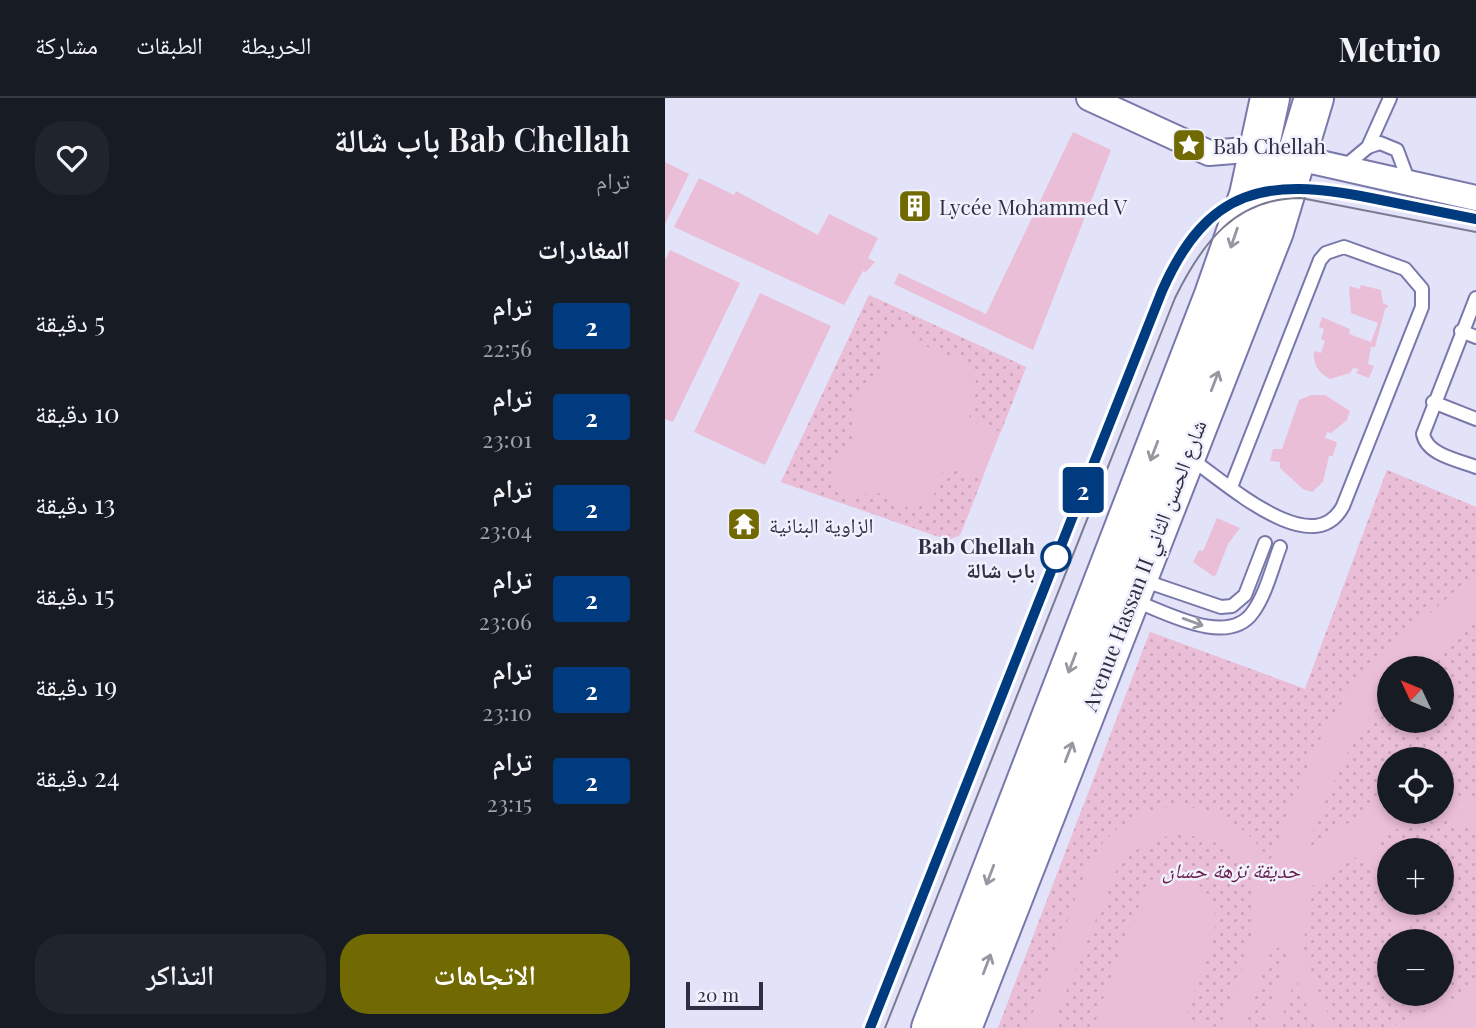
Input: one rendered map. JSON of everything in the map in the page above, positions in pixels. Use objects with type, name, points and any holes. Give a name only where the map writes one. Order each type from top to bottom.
[{"type":"main road","name":"Avenue Hassan II شارع الحسن الثاني","points":[[931,1028],[1214,295],[1249,195],[1270,98]]},
{"type":"main road","name":"Avenue Hassan II شارع الحسن الثاني","points":[[962,1028],[1274,231],[1314,98]]},
{"type":"street","points":[[1089,98],[1197,149],[1215,154],[1258,149],[1476,198]]},
{"type":"lane","points":[[1340,169],[1356,160],[1368,147],[1390,99]]},
{"type":"lane","points":[[1368,147],[1380,143],[1397,150],[1407,179],[1414,186]]},
{"type":"lane","points":[[1186,455],[1259,510],[1304,525],[1320,526],[1339,513],[1422,307],[1422,289],[1413,274],[1353,248],[1335,249],[1320,260],[1231,487]]},
{"type":"lane","points":[[1476,298],[1424,429],[1426,444],[1434,450],[1476,467]]},
{"type":"lane","points":[[1461,331],[1476,337]]},
{"type":"lane","points":[[1433,402],[1476,419]]},
{"type":"lane","points":[[1133,588],[1221,607],[1232,606],[1245,595],[1265,543]]},
{"type":"lane","points":[[1133,588],[1212,628],[1230,628],[1252,614],[1280,547]]},
{"type":"green space","points":[[1073,132],[1111,150],[1033,350],[894,284],[899,273],[986,314]]},
{"type":"green space","points":[[665,162],[689,174],[665,224]]},
{"type":"green space","points":[[699,178],[734,195],[736,191],[818,235],[829,214],[878,238],[868,258],[875,262],[866,272],[863,271],[844,305],[674,227]]},
{"type":"green space","points":[[670,250],[740,283],[673,422],[665,419],[665,260]]},
{"type":"green space","points":[[1361,285],[1381,290],[1383,303],[1389,306],[1385,309],[1375,347],[1371,347],[1368,364],[1374,366],[1369,378],[1356,373],[1359,369],[1353,368],[1350,373],[1330,379],[1319,371],[1314,360],[1314,351],[1321,353],[1325,341],[1321,339],[1324,329],[1319,327],[1322,317],[1350,329],[1349,334],[1371,342],[1378,323],[1351,313],[1349,286],[1360,289]]},
{"type":"green space","points":[[760,293],[831,326],[765,465],[694,432]]},
{"type":"green space","points":[[869,295],[1026,367],[960,535],[948,540],[781,482]]},
{"type":"green space","points":[[869,295],[1026,367],[1001,432],[970,420],[969,410],[976,382],[964,361],[931,350],[908,329],[895,329],[881,342],[883,368],[856,401],[852,424],[853,445],[835,462],[835,483],[851,496],[878,493],[909,508],[923,505],[932,497],[942,473],[949,467],[982,480],[960,535],[948,540],[781,482]]},
{"type":"green space","points":[[1311,395],[1325,395],[1350,411],[1347,420],[1331,433],[1327,432],[1325,438],[1337,442],[1333,456],[1329,456],[1323,482],[1312,492],[1303,489],[1280,468],[1280,462],[1270,461],[1273,449],[1282,449],[1299,400]]},
{"type":"green space","name":"حديقة نزهة حسان","points":[[1387,470],[1476,507],[1476,1028],[998,1028],[1150,632],[1305,689]]},
{"type":"green space","points":[[1387,470],[1476,507],[1476,579],[1458,588],[1382,656],[1377,656],[1377,661],[1344,700],[1311,758],[1270,861],[1244,831],[1211,812],[1172,807],[1147,812],[1125,823],[1106,840],[1089,865],[1027,1028],[998,1028],[1150,632],[1305,689]]},
{"type":"green space","points":[[1217,518],[1240,528],[1228,544],[1216,575],[1213,576],[1193,562],[1199,550],[1203,551]]},
{"type":"green space","points":[[1476,619],[1476,802],[1454,795],[1454,747],[1377,747],[1377,805],[1305,850],[1331,787],[1361,731],[1377,709],[1377,733],[1454,733],[1454,656],[1433,656]]},
{"type":"green space","points":[[1454,822],[1476,829],[1476,988],[1454,998],[1454,929],[1411,929],[1405,915],[1454,915],[1454,838],[1385,838],[1403,824]]},
{"type":"green space","points":[[1178,834],[1216,843],[1240,860],[1252,882],[1255,908],[1251,938],[1221,1028],[1185,1019],[1214,935],[1216,913],[1209,896],[1199,885],[1173,880],[1154,886],[1142,901],[1127,934],[1093,1028],[1051,1028],[1119,864],[1146,844]]},
{"type":"green space","points":[[1364,852],[1377,884],[1377,915],[1389,915],[1395,929],[1377,929],[1377,1006],[1426,1006],[1428,1010],[1389,1028],[1334,1028],[1302,951],[1313,885]]},
{"type":"green space","points":[[1280,946],[1288,955],[1262,1028],[1243,1028],[1270,954]]},
{"type":"green space","points":[[1296,978],[1315,1028],[1278,1028]]},
{"type":"tram line","name":"2","points":[[870,1028],[1162,291],[1177,260],[1193,237],[1222,209],[1249,195],[1290,187],[1349,194],[1476,219]]},
{"type":"tram line","points":[[870,1028],[1162,291],[1180,256],[1200,230],[1221,210],[1245,198],[1271,191],[1301,189],[1334,192],[1476,219]]},
{"type":"tram line","points":[[885,1028],[1175,298],[1209,242],[1223,227],[1257,206],[1278,200],[1301,198],[1476,232]]},
{"type":"place","name":"Bab Chellah","points":[[1189,145]]},
{"type":"place","name":"Lycée Mohammed V","points":[[915,206]]},
{"type":"place","name":"الزاوية البنانية","points":[[744,524]]},
{"type":"place","name":"Bab Chellah باب شالة","points":[[1056,557]]}]
